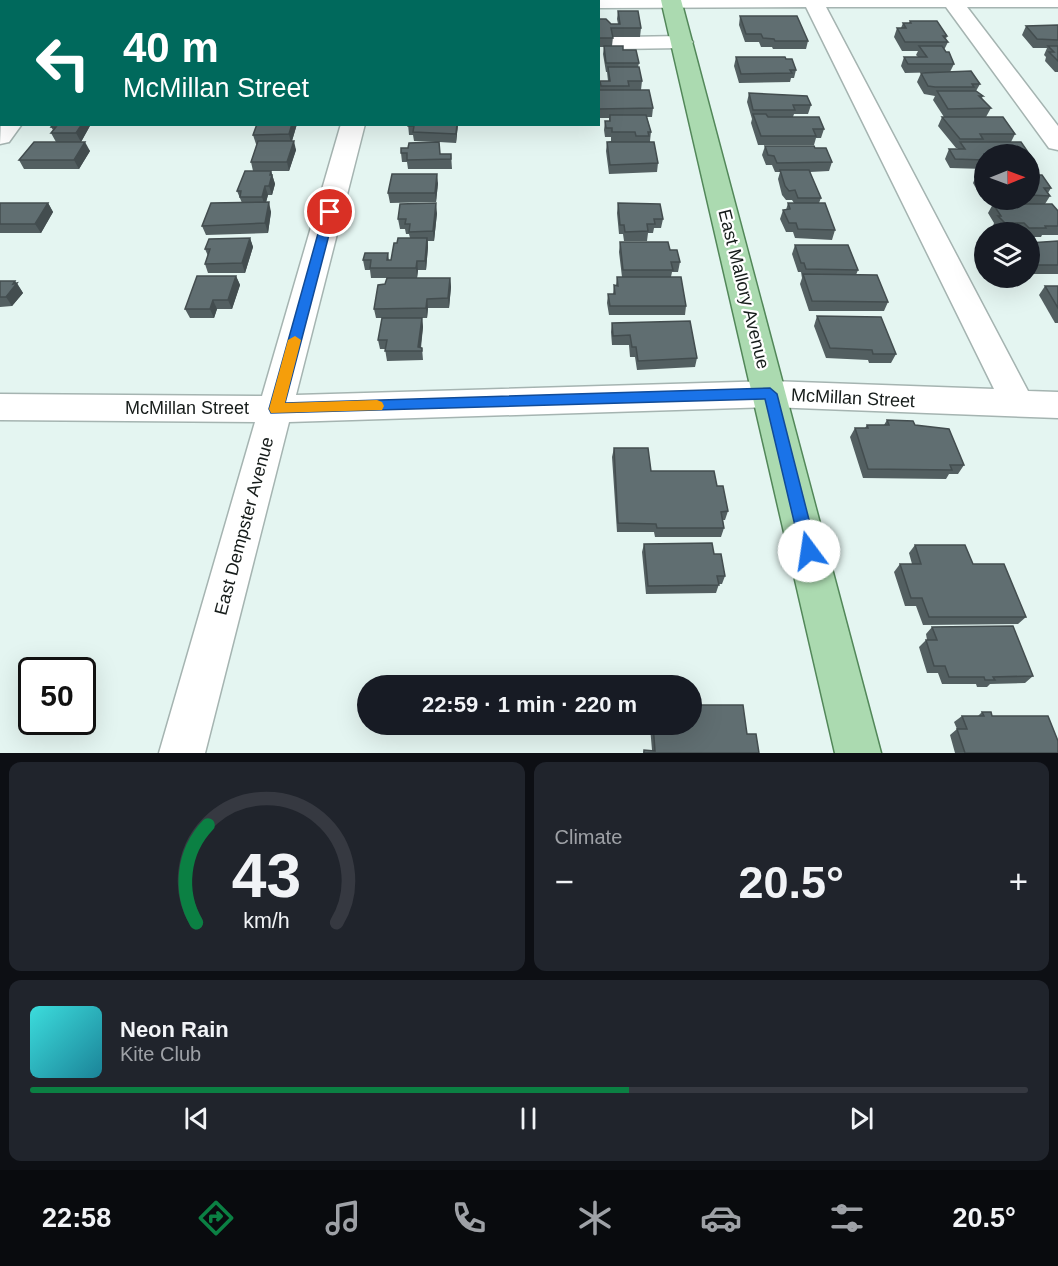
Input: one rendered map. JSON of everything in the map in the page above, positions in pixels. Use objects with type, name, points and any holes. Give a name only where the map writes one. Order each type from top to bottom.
[{"type":"main road","name":"East Mallory Avenue","points":[[671,1],[858,753]]},
{"type":"street","points":[[623,23],[671,1],[1058,1]]},
{"type":"street","points":[[813,1],[1019,405]]},
{"type":"street","points":[[951,1],[1058,143]]},
{"type":"street","points":[[600,4],[623,23],[682,42]]},
{"type":"street","name":"East Dempster Avenue","points":[[182,753],[352,126]]},
{"type":"street","name":"McMillan Street","points":[[0,407],[276,409],[770,394],[1058,405]]},
{"type":"building","points":[[618,11],[638,11],[641,28],[611,28],[613,38],[600,38],[600,19],[606,19],[611,24],[620,24]]},
{"type":"building","points":[[740,16],[797,16],[808,41],[775,41],[763,38],[761,34],[746,34]]},
{"type":"building","points":[[910,21],[937,21],[947,36],[943,36],[948,42],[905,42],[897,28],[906,28],[903,23],[911,23]]},
{"type":"building","points":[[1058,25],[1058,40],[1037,39],[1026,26]]},
{"type":"building","points":[[604,46],[623,46],[623,50],[636,50],[639,63],[606,63]]},
{"type":"building","points":[[919,46],[942,46],[946,52],[949,52],[954,64],[908,64],[904,57],[927,57]]},
{"type":"building","points":[[1048,46],[1058,46],[1058,61],[1049,52],[1054,52]]},
{"type":"building","points":[[736,57],[785,57],[792,59],[796,70],[790,70],[792,73],[741,74]]},
{"type":"building","points":[[608,67],[639,67],[642,81],[628,81],[629,86],[601,86],[600,81],[610,81]]},
{"type":"building","points":[[971,71],[980,84],[972,84],[974,87],[928,86],[921,73]]},
{"type":"building","points":[[600,90],[649,90],[653,108],[600,109]]},
{"type":"building","points":[[937,91],[976,91],[983,96],[979,96],[991,108],[948,109]]},
{"type":"building","points":[[749,93],[807,96],[811,105],[793,105],[795,110],[753,110]]},
{"type":"building","points":[[753,114],[766,114],[768,117],[819,117],[824,129],[813,129],[816,136],[761,136]]},
{"type":"building","points":[[610,115],[646,115],[651,132],[648,132],[649,136],[636,136],[635,132],[612,132],[612,128],[606,128],[605,121],[610,121]]},
{"type":"building","points":[[942,117],[1003,117],[1015,134],[980,134],[983,139],[960,139]]},
{"type":"building","points":[[81,126],[76,133],[51,133],[56,127],[51,127]]},
{"type":"building","points":[[256,126],[291,126],[289,134],[253,135]]},
{"type":"building","points":[[414,126],[457,126],[456,134],[413,132]]},
{"type":"building","points":[[258,141],[294,141],[287,162],[251,162]]},
{"type":"building","points":[[34,142],[85,142],[74,160],[19,160]]},
{"type":"building","points":[[439,142],[440,154],[451,154],[451,159],[407,160],[407,153],[401,153],[401,148],[408,148],[409,143]]},
{"type":"building","points":[[607,142],[654,142],[658,163],[610,165]]},
{"type":"building","points":[[960,142],[1021,142],[1022,144],[974,144],[974,160],[955,159],[949,149],[965,149]]},
{"type":"building","points":[[765,146],[826,148],[832,162],[777,163],[774,156],[768,155]]},
{"type":"building","points":[[780,170],[809,170],[821,198],[798,198],[795,190],[789,191],[785,186]]},
{"type":"building","points":[[245,171],[271,171],[269,186],[265,186],[262,197],[240,197],[241,191],[237,191]]},
{"type":"building","points":[[392,174],[437,174],[435,193],[388,193]]},
{"type":"building","points":[[1040,175],[1051,188],[1044,188],[1050,196],[1040,196]]},
{"type":"building","points":[[269,202],[265,223],[202,226],[211,203]]},
{"type":"building","points":[[0,203],[48,203],[35,224],[0,224]]},
{"type":"building","points":[[436,203],[433,231],[409,232],[410,224],[405,224],[406,219],[398,219],[400,204]]},
{"type":"building","points":[[618,203],[660,204],[663,219],[654,219],[655,224],[647,224],[648,231],[625,232],[624,225],[620,225]]},
{"type":"building","points":[[788,203],[825,203],[835,230],[798,229],[796,223],[789,223],[783,210],[790,209]]},
{"type":"building","points":[[1040,204],[1052,204],[1058,211],[1058,226],[1040,228],[1040,222],[1004,222],[998,216],[1001,216],[997,210],[1040,210]]},
{"type":"building","points":[[250,238],[242,263],[205,264],[210,249],[205,249],[209,239]]},
{"type":"building","points":[[398,238],[427,238],[425,261],[417,261],[416,268],[370,268],[371,260],[363,260],[365,253],[388,253],[387,260],[391,260],[394,243],[397,243]]},
{"type":"building","points":[[1058,241],[1058,265],[1040,265],[1040,242]]},
{"type":"building","points":[[620,242],[668,242],[670,250],[677,250],[680,262],[671,262],[673,270],[623,270]]},
{"type":"building","points":[[795,245],[848,245],[858,270],[806,269],[804,263],[801,263]]},
{"type":"building","points":[[803,274],[877,275],[888,302],[812,301]]},
{"type":"building","points":[[197,276],[236,276],[228,300],[213,300],[210,309],[185,309]]},
{"type":"building","points":[[617,277],[681,277],[686,306],[610,306],[608,294],[615,294],[614,285],[618,286]]},
{"type":"building","points":[[387,278],[450,278],[448,298],[427,299],[426,308],[374,309],[378,285],[385,284]]},
{"type":"building","points":[[0,281],[17,283],[6,297],[0,297]]},
{"type":"building","points":[[1045,286],[1058,286],[1058,308]]},
{"type":"building","points":[[817,316],[881,317],[896,354],[873,354],[872,350],[830,348]]},
{"type":"building","points":[[382,318],[422,318],[418,347],[422,348],[422,351],[385,351],[387,340],[378,340]]},
{"type":"building","points":[[690,321],[697,358],[638,361],[636,347],[632,347],[630,335],[613,336],[612,323]]},
{"type":"building","points":[[887,420],[913,421],[915,425],[949,429],[964,465],[950,465],[952,470],[868,469],[855,428],[868,428],[867,425],[889,425]]},
{"type":"building","points":[[614,448],[648,448],[651,471],[714,471],[717,486],[723,486],[728,511],[721,512],[724,528],[657,528],[656,524],[618,523]]},
{"type":"building","points":[[712,543],[714,554],[721,554],[725,576],[717,576],[719,585],[648,586],[644,544]]},
{"type":"building","points":[[915,545],[965,545],[973,564],[1004,564],[1026,617],[929,617],[922,598],[911,598],[900,564],[921,564]]},
{"type":"building","points":[[1013,626],[1033,676],[993,677],[995,680],[985,680],[984,677],[949,677],[945,666],[934,666],[926,640],[937,640],[932,627]]},
{"type":"building","points":[[702,705],[743,705],[747,734],[756,734],[759,753],[644,753],[644,750],[655,751],[654,735],[702,735]]},
{"type":"building","points":[[982,712],[991,712],[992,716],[1048,716],[1058,741],[1058,753],[965,753],[957,729],[967,729],[962,716],[984,716]]},
{"type":"slow traffic","points":[[295,340],[276,409],[377,406]]},
{"type":"route","points":[[330,212],[276,409],[770,394],[809,551]]}]
